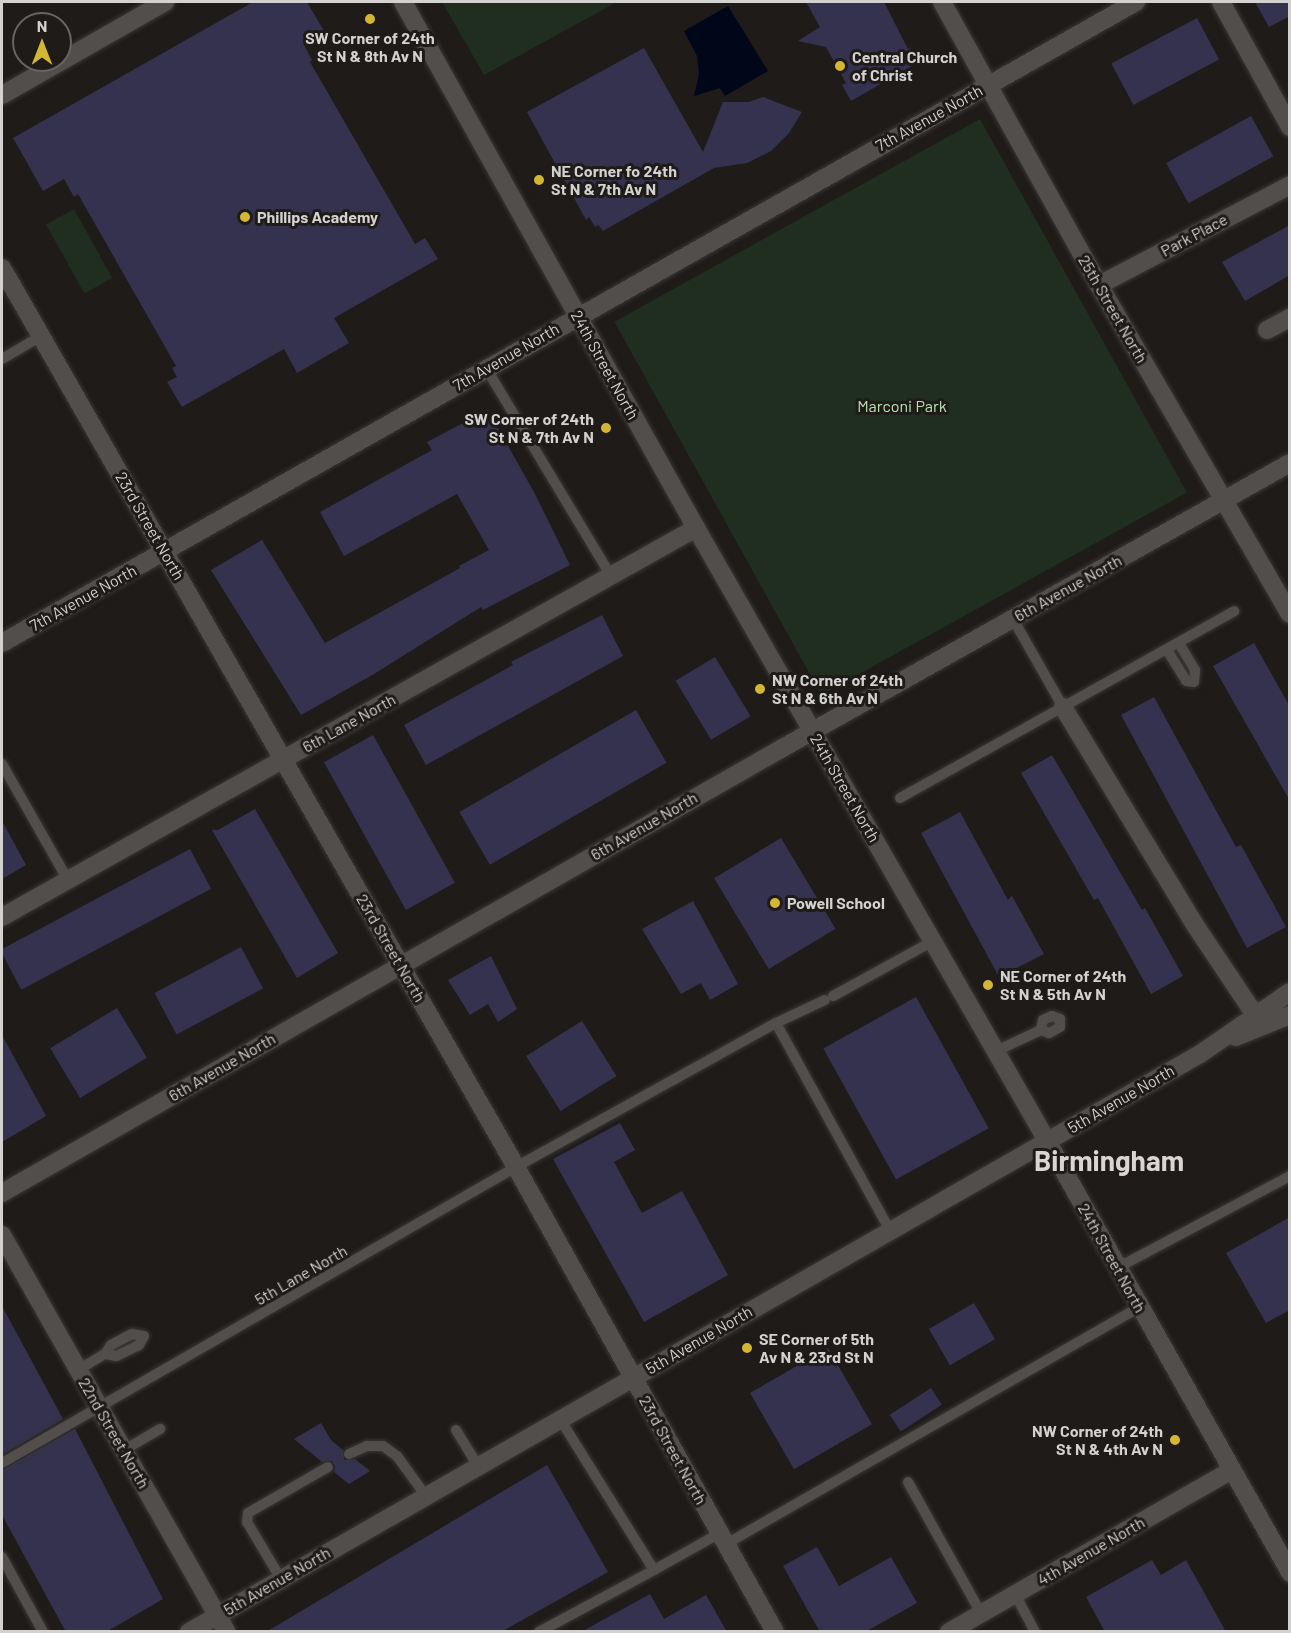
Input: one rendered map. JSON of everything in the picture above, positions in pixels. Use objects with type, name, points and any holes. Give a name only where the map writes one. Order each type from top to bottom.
[{"type":"street","points":[[2,95],[165,2]]},
{"type":"street","name":"24th Street North","points":[[403,2],[696,528],[996,1051],[1290,1574]]},
{"type":"street","name":"25th Street North","points":[[942,2],[1099,285],[1289,611]]},
{"type":"street","name":"7th Avenue North","points":[[2,643],[165,553],[577,316],[1136,2]]},
{"type":"street","points":[[1221,2],[1290,127]]},
{"type":"street","name":"Park Place","points":[[1099,285],[1290,185]]},
{"type":"street","name":"23rd Street North","points":[[2,268],[516,1167],[776,1632]]},
{"type":"street","points":[[1267,330],[1290,318]]},
{"type":"street","name":"6th Avenue North","points":[[2,1193],[812,731],[1290,463]]},
{"type":"street","name":"6th Lane North","points":[[2,917],[612,578],[696,528]]},
{"type":"street","points":[[1063,707],[1195,925],[1258,1012],[1290,982]]},
{"type":"street","name":"5th Avenue North","points":[[189,1632],[1209,1048],[1258,1012],[1290,993]]},
{"type":"street","name":"5th Avenue North","points":[[1209,1048],[1290,1015]]},
{"type":"street","name":"22nd Street North","points":[[2,1235],[227,1632]]},
{"type":"street","name":"4th Avenue North","points":[[955,1630],[1232,1470]]},
{"type":"lane","points":[[2,359],[41,336]]},
{"type":"lane","points":[[486,368],[612,578]]},
{"type":"lane","points":[[900,798],[1179,644],[1234,611]]},
{"type":"lane","points":[[1013,619],[1063,707]]},
{"type":"lane","points":[[1167,650],[1186,681],[1194,682],[1195,670],[1179,644]]},
{"type":"lane","points":[[2,764],[68,880]]},
{"type":"lane","name":"5th Lane North","points":[[2,1463],[516,1167],[776,1023],[829,998],[933,941]]},
{"type":"lane","points":[[776,1023],[890,1230]]},
{"type":"lane","points":[[996,1051],[1041,1030]]},
{"type":"lane","points":[[1117,1268],[1290,1176]]},
{"type":"lane","points":[[539,1632],[654,1570],[723,1538],[1139,1307]]},
{"type":"lane","points":[[78,1370],[105,1354]]},
{"type":"lane","points":[[560,1419],[654,1570]]},
{"type":"lane","points":[[124,1450],[159,1429]]},
{"type":"lane","points":[[456,1430],[478,1466]]},
{"type":"lane","points":[[349,1454],[367,1446],[383,1446],[397,1456],[426,1496]]},
{"type":"lane","points":[[281,1579],[247,1522],[248,1513],[327,1467]]},
{"type":"lane","points":[[908,1482],[981,1613]]},
{"type":"lane","points":[[2,1557],[43,1632]]},
{"type":"lane","points":[[1015,1594],[1035,1632]]},
{"type":"green space","points":[[442,2],[617,2],[484,75]]},
{"type":"green space","name":"Marconi Park","points":[[980,119],[1187,492],[821,695],[614,322]]},
{"type":"green space","points":[[74,209],[112,278],[84,294],[46,225]]},
{"type":"water","points":[[728,6],[768,71],[725,96],[720,88],[694,96],[699,74],[697,56],[684,31]]},
{"type":"building","name":"Phillips Academy","points":[[253,2],[307,2],[324,31],[303,43],[312,60],[310,62],[415,244],[425,238],[438,259],[334,318],[349,343],[297,373],[284,349],[182,407],[167,382],[177,377],[172,368],[176,366],[78,194],[74,197],[64,179],[43,191],[13,138]]},
{"type":"building","points":[[806,2],[884,2],[908,49],[910,48],[919,62],[851,101],[842,85],[846,83],[826,47],[798,41],[820,27]]},
{"type":"building","points":[[1255,2],[1290,2],[1290,16],[1269,27]]},
{"type":"building","points":[[1197,18],[1219,59],[1133,105],[1111,64]]},
{"type":"building","points":[[644,48],[703,152],[723,102],[749,102],[763,97],[802,112],[789,133],[771,151],[747,163],[714,168],[603,231],[598,225],[595,227],[589,217],[586,220],[527,112]]},
{"type":"building","points":[[1251,116],[1273,156],[1188,203],[1166,163]]},
{"type":"building","points":[[1290,225],[1290,275],[1245,301],[1222,262]]},
{"type":"building","points":[[488,410],[535,494],[570,565],[483,610],[481,607],[374,674],[301,715],[211,570],[262,540],[325,643],[460,568],[459,566],[489,550],[457,494],[344,556],[320,512],[432,450],[427,442]]},
{"type":"building","points":[[602,615],[623,656],[426,765],[404,725],[513,665],[511,662]]},
{"type":"building","points":[[1254,643],[1290,707],[1290,801],[1213,666]]},
{"type":"building","points":[[715,657],[751,716],[711,740],[676,681]]},
{"type":"building","points":[[1154,697],[1236,847],[1241,845],[1286,927],[1247,948],[1121,715]]},
{"type":"building","points":[[636,710],[666,763],[490,865],[459,812]]},
{"type":"building","points":[[373,735],[455,883],[406,910],[324,762]]},
{"type":"building","points":[[1052,755],[1142,910],[1145,908],[1183,976],[1151,994],[1098,898],[1094,900],[1021,773]]},
{"type":"building","points":[[255,809],[338,953],[297,978],[212,830],[218,830]]},
{"type":"building","points":[[960,812],[1008,900],[1012,896],[1044,954],[999,977],[921,833]]},
{"type":"building","points":[[2,821],[26,865],[2,879]]},
{"type":"building","name":"Powell School","points":[[781,838],[836,929],[769,969],[714,878]]},
{"type":"building","points":[[190,849],[211,889],[21,990],[2,953],[2,949]]},
{"type":"building","points":[[693,901],[738,984],[710,1000],[701,983],[681,994],[642,929]]},
{"type":"building","points":[[241,947],[263,988],[177,1035],[154,993]]},
{"type":"building","points":[[491,956],[517,1009],[498,1022],[488,1004],[470,1015],[448,980]]},
{"type":"building","points":[[916,997],[989,1128],[896,1180],[823,1048]]},
{"type":"building","points":[[117,1008],[147,1058],[80,1098],[50,1048]]},
{"type":"building","points":[[582,1021],[616,1076],[560,1111],[526,1056]]},
{"type":"building","points":[[2,1035],[46,1116],[2,1142]]},
{"type":"building","points":[[620,1123],[635,1150],[614,1162],[642,1213],[682,1191],[728,1275],[644,1322],[553,1159]]},
{"type":"building","points":[[1290,1217],[1290,1310],[1266,1323],[1226,1253]]},
{"type":"building","points":[[974,1303],[995,1339],[950,1365],[929,1329]]},
{"type":"building","points":[[2,1306],[63,1419],[2,1455]]},
{"type":"building","points":[[828,1348],[872,1424],[794,1469],[750,1393]]},
{"type":"building","points":[[931,1388],[942,1405],[901,1431],[890,1415]]},
{"type":"building","points":[[321,1423],[331,1440],[343,1450],[344,1460],[355,1459],[370,1471],[349,1484],[334,1472],[335,1466],[332,1461],[322,1462],[294,1439]]},
{"type":"building","points":[[75,1429],[163,1599],[106,1632],[66,1632],[2,1515],[2,1470]]},
{"type":"building","points":[[547,1465],[608,1572],[501,1632],[266,1632]]},
{"type":"building","points":[[817,1547],[839,1586],[891,1557],[917,1603],[865,1632],[820,1632],[783,1566]]},
{"type":"building","points":[[1152,1560],[1161,1575],[1186,1560],[1226,1632],[1105,1632],[1086,1597]]},
{"type":"building","points":[[650,1594],[664,1619],[706,1595],[727,1632],[581,1632]]},
{"type":"place","name":"SW Corner of 24th St N & 8th Av N","points":[[370,19]]},
{"type":"place","name":"Central Church of Christ","points":[[840,66]]},
{"type":"place","name":"NE Corner fo 24th St N & 7th Av N","points":[[539,180]]},
{"type":"place","name":"Phillips Academy","points":[[245,217]]},
{"type":"place","name":"SW Corner of 24th St N & 7th Av N","points":[[606,428]]},
{"type":"place","name":"NW Corner of 24th St N & 6th Av N","points":[[760,689]]},
{"type":"place","name":"Powell School","points":[[775,903]]},
{"type":"place","name":"NE Corner of 24th St N & 5th Av N","points":[[988,985]]},
{"type":"place","name":"SE Corner of 5th Av N & 23rd St N","points":[[747,1348]]},
{"type":"place","name":"NW Corner of 24th St N & 4th Av N","points":[[1175,1440]]},
{"type":"district","name":"Birmingham","points":[[1109,1160]]}]
